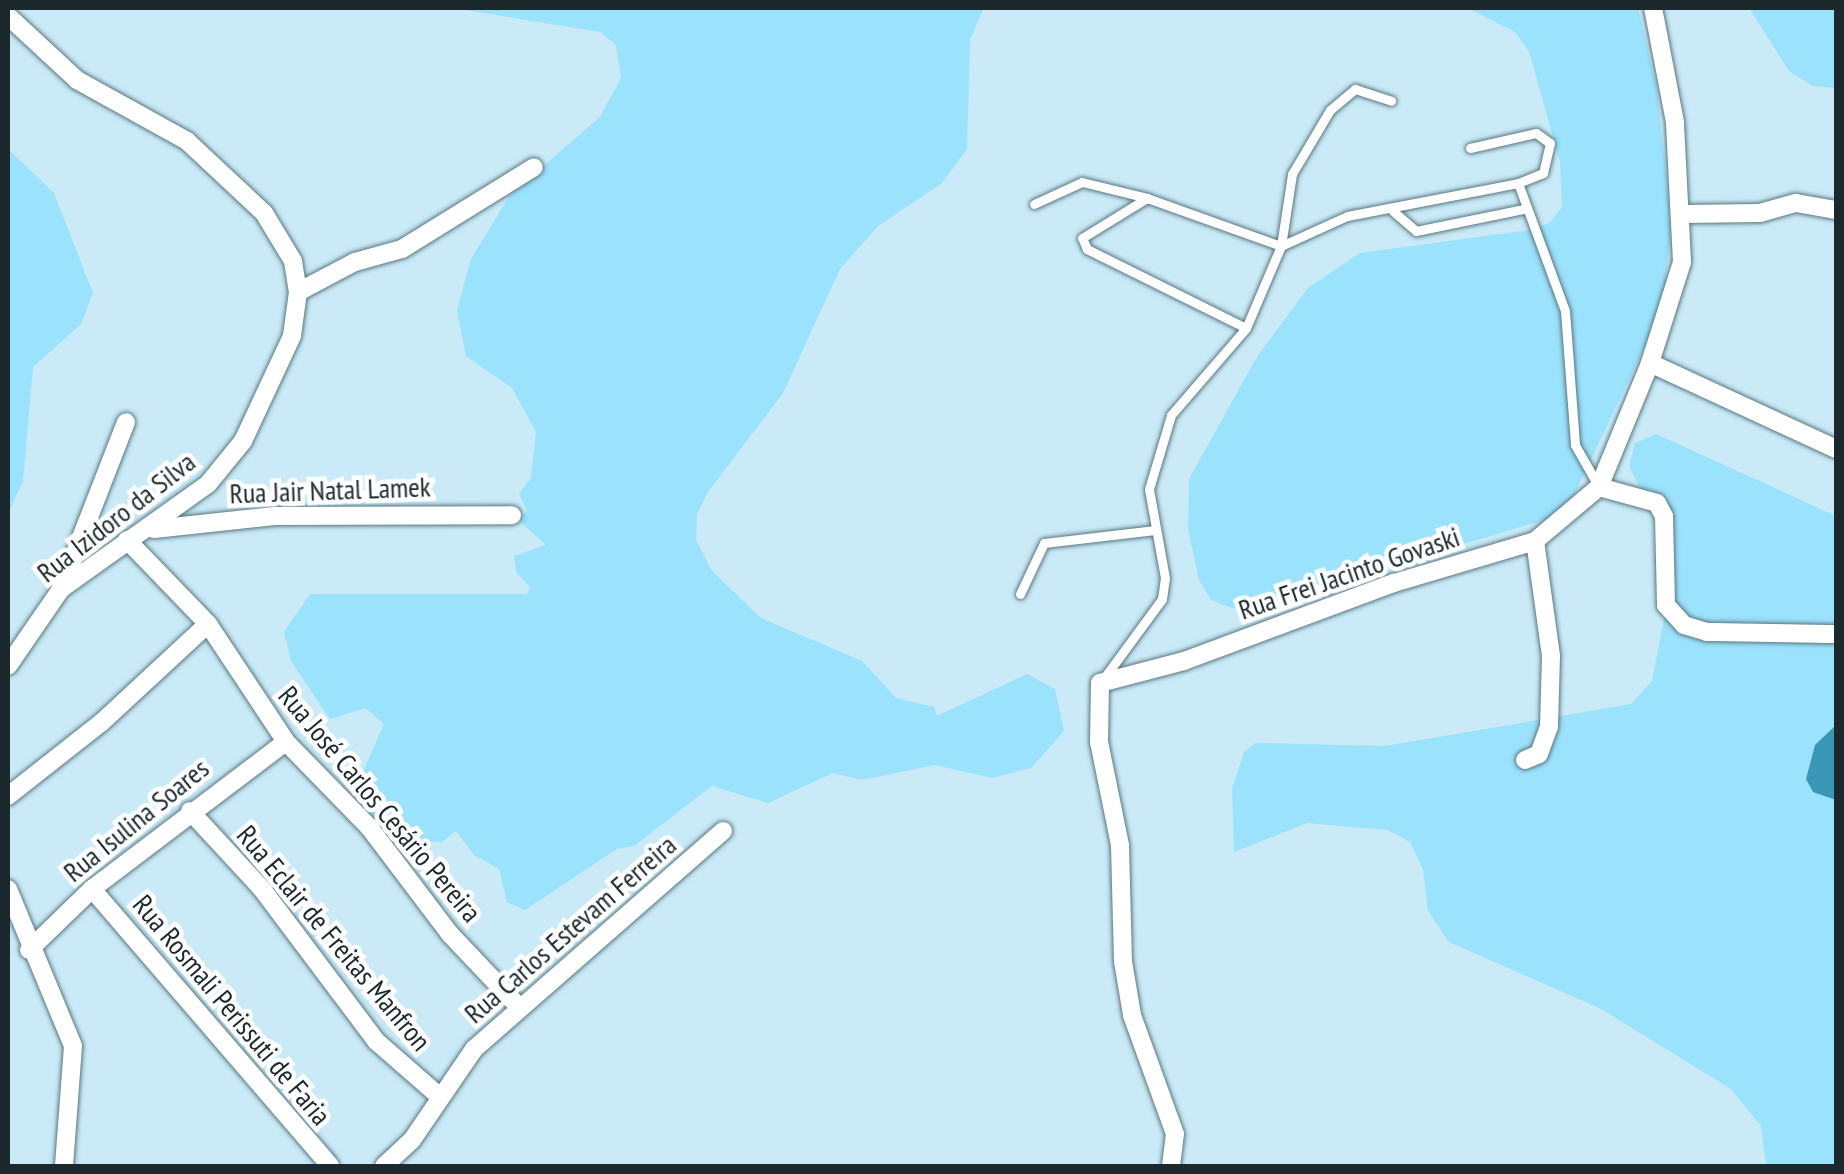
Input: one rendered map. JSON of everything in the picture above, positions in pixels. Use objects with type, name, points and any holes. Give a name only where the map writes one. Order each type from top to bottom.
[{"type":"street","name":"Rua Frei Jacinto Govaski","points":[[1100,682],[1184,661],[1326,606],[1536,542],[1599,487],[1650,363],[1679,276],[1684,214],[1653,8]]},
{"type":"street","name":"Rua Izidoro da Silva","points":[[8,16],[78,80],[186,141],[264,213],[292,261],[298,292],[292,336],[243,441],[208,484],[61,589],[8,666]]},
{"type":"street","points":[[298,292],[355,262],[402,249],[534,167]]},
{"type":"street","points":[[1684,214],[1760,213],[1796,202],[1836,210]]},
{"type":"street","points":[[1650,363],[1836,449]]},
{"type":"street","points":[[61,589],[126,422]]},
{"type":"street","points":[[1599,487],[1657,503],[1664,516],[1666,604],[1684,625],[1707,632],[1836,634]]},
{"type":"street","name":"Rua Jair Natal Lamek","points":[[150,529],[292,515],[512,515]]},
{"type":"street","name":"Rua José Carlos Cesário Pereira","points":[[127,540],[208,624],[286,742],[369,827],[450,934],[519,1007]]},
{"type":"street","points":[[1524,760],[1539,754],[1549,727],[1550,656],[1536,542]]},
{"type":"street","points":[[8,796],[102,722],[208,624]]},
{"type":"street","points":[[1100,682],[1099,742],[1120,845],[1123,961],[1132,1015],[1175,1134],[1171,1166]]},
{"type":"street","name":"Rua Isulina Soares","points":[[29,950],[92,889],[286,742]]},
{"type":"street","name":"Rua Eclair de Freitas Manfron","points":[[190,811],[262,889],[376,1041],[440,1096]]},
{"type":"street","name":"Rua Carlos Estevam Ferreira","points":[[384,1166],[412,1140],[474,1050],[723,831]]},
{"type":"street","points":[[8,889],[29,950],[73,1046],[64,1166]]},
{"type":"street","name":"Rua Rosmali Perissuti de Faria","points":[[92,889],[330,1166]]},
{"type":"lane","points":[[1100,682],[1152,621],[1162,599],[1165,578],[1149,490],[1172,415],[1246,328],[1280,246],[1292,174],[1330,110],[1355,89],[1391,101]]},
{"type":"lane","points":[[1034,204],[1082,182],[1106,183],[1280,246],[1347,216],[1393,212],[1518,183],[1549,165],[1550,143],[1544,136],[1470,148]]},
{"type":"lane","points":[[1518,183],[1522,210],[1558,285],[1575,445],[1599,487]]},
{"type":"lane","points":[[1147,198],[1085,233],[1082,243],[1246,328]]},
{"type":"lane","points":[[1393,212],[1416,231],[1522,210]]},
{"type":"lane","points":[[1020,594],[1044,543],[1154,530]]},
{"type":"shaded area","points":[[454,8],[984,8],[970,39],[967,149],[942,183],[878,226],[840,269],[783,393],[708,492],[697,514],[696,540],[712,571],[761,618],[862,661],[896,698],[934,707],[937,716],[1027,674],[1055,689],[1064,731],[1031,768],[992,778],[935,765],[862,780],[833,773],[768,803],[712,786],[634,846],[617,849],[525,910],[507,902],[499,869],[474,855],[456,831],[442,842],[403,841],[373,820],[358,783],[384,724],[366,708],[330,719],[291,661],[284,632],[310,594],[527,594],[530,587],[516,572],[514,556],[546,545],[519,521],[527,510],[519,494],[531,478],[536,432],[512,388],[466,356],[457,310],[471,259],[510,195],[600,117],[621,78],[616,45],[600,32]]},
{"type":"shaded area","points":[[1467,8],[1638,8],[1656,84],[1672,225],[1662,306],[1565,514],[1258,604],[1232,608],[1211,600],[1199,580],[1188,529],[1189,479],[1258,355],[1308,288],[1360,253],[1529,230],[1550,223],[1562,207],[1560,162],[1529,51],[1515,32]]},
{"type":"shaded area","points":[[1749,8],[1836,8],[1836,88],[1813,86],[1789,71]]},
{"type":"shaded area","points":[[8,149],[54,193],[93,293],[81,324],[33,367],[23,481],[8,514]]},
{"type":"shaded area","points":[[1656,434],[1836,516],[1836,1166],[1766,1166],[1761,1126],[1731,1089],[1601,1009],[1449,942],[1428,911],[1423,869],[1410,842],[1388,830],[1307,823],[1234,852],[1232,789],[1244,752],[1256,743],[1385,746],[1631,704],[1652,681],[1668,598],[1662,533],[1629,466],[1635,443]]},
{"type":"shaded area","points":[[1836,725],[1836,800],[1813,792],[1806,779],[1815,745]]}]
